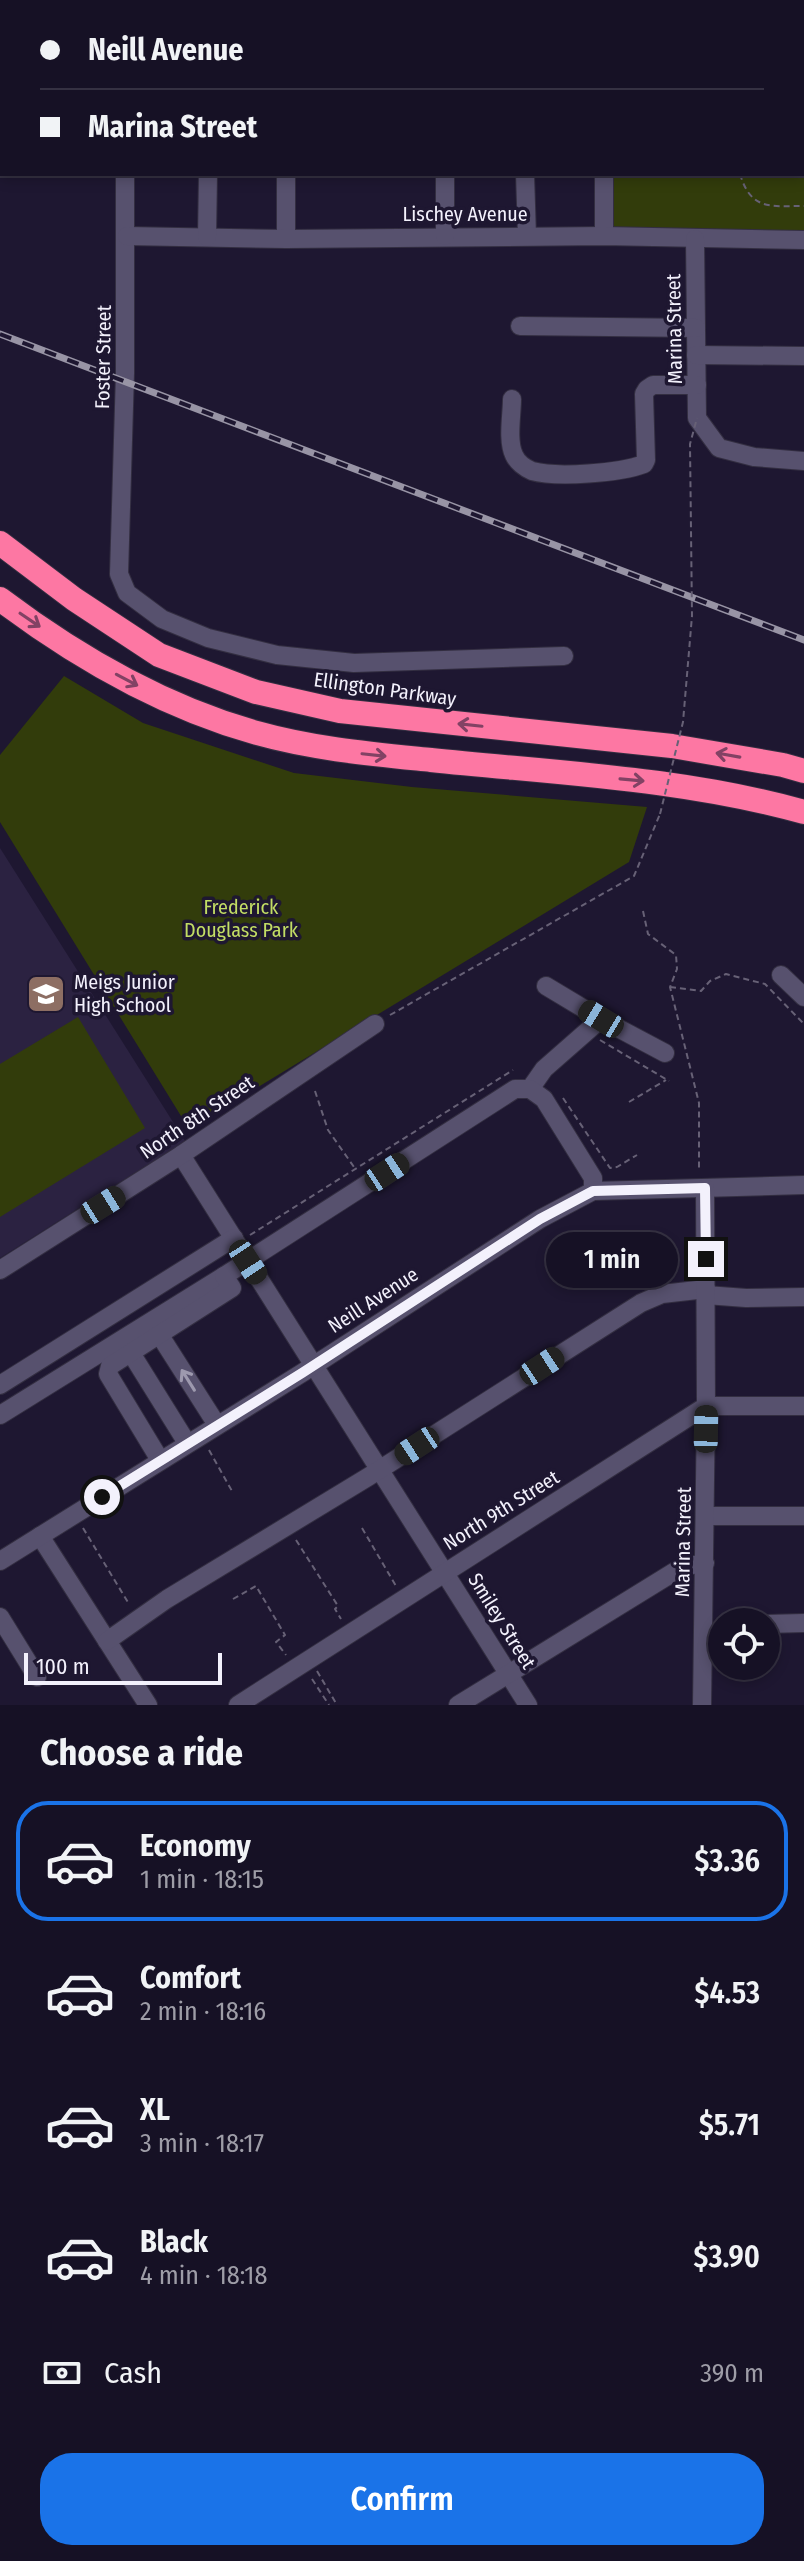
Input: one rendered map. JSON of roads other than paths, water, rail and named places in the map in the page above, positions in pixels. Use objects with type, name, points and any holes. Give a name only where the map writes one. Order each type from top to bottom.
[{"type":"highway","points":[[0,523],[74,599]]},
{"type":"highway","name":"Ellington Parkway","points":[[0,543],[74,599],[159,655],[256,692],[340,711],[672,746],[804,771]]},
{"type":"highway","points":[[0,599],[86,658],[157,696],[257,733],[338,751],[646,781],[758,800],[804,812]]},
{"type":"street","name":"Foster Street","points":[[125,176],[127,236],[119,574],[127,593],[162,619],[208,638],[277,655],[354,663],[564,656]]},
{"type":"street","points":[[207,237],[208,176]]},
{"type":"street","points":[[286,176],[286,239]]},
{"type":"street","points":[[445,176],[445,236]]},
{"type":"street","points":[[525,176],[527,236]]},
{"type":"street","points":[[604,176],[604,236]]},
{"type":"street","name":"Lischey Avenue","points":[[127,236],[286,239],[604,236],[804,240]]},
{"type":"street","name":"Marina Street","points":[[695,239],[697,418],[719,448],[754,457],[804,461]]},
{"type":"street","points":[[520,326],[696,328]]},
{"type":"street","points":[[696,355],[804,356]]},
{"type":"street","points":[[512,399],[512,448],[520,464],[531,471],[607,472],[644,464],[646,460],[644,394],[647,389],[653,385],[697,385]]},
{"type":"street","points":[[781,975],[804,997]]},
{"type":"street","points":[[546,986],[665,1053]]},
{"type":"street","points":[[530,1089],[544,1069],[601,1019]]},
{"type":"street","name":"North 8th Street","points":[[0,1270],[181,1155],[375,1024]]},
{"type":"street","points":[[0,1415],[248,1262],[515,1089],[530,1089],[544,1099],[593,1178],[593,1191]]},
{"type":"street","name":"Smiley Street","points":[[181,1155],[241,1237],[248,1262],[528,1705]]},
{"type":"street","name":"Marina Street","points":[[702,1181],[706,1292],[705,1563],[711,1608]]},
{"type":"street","name":"Neill Avenue","points":[[0,1561],[540,1219],[593,1191],[702,1181],[804,1185]]},
{"type":"street","points":[[0,1385],[241,1237]]},
{"type":"street","points":[[160,1460],[108,1374],[110,1366],[232,1288],[224,1276]]},
{"type":"street","points":[[107,1641],[167,1599],[380,1470],[641,1303],[662,1294],[706,1292],[746,1298],[804,1297]]},
{"type":"street","points":[[159,1334],[217,1425]]},
{"type":"street","points":[[131,1353],[187,1443]]},
{"type":"street","points":[[706,1406],[804,1406]]},
{"type":"street","name":"North 9th Street","points":[[238,1705],[706,1406]]},
{"type":"street","points":[[705,1516],[804,1516]]},
{"type":"street","points":[[40,1536],[148,1705]]},
{"type":"street","points":[[458,1705],[682,1567],[705,1563]]},
{"type":"street","points":[[0,1617],[37,1677]]},
{"type":"street","points":[[780,1624],[804,1623]]},
{"type":"street","name":"Marina Street","points":[[702,1705],[708,1661]]},
{"type":"railway","points":[[0,334],[804,640]]},
{"type":"place","name":"Meigs Junior High School","points":[[46,994]]},
{"type":"park label","name":"Frederick Douglass Park","points":[[241,918]]}]
